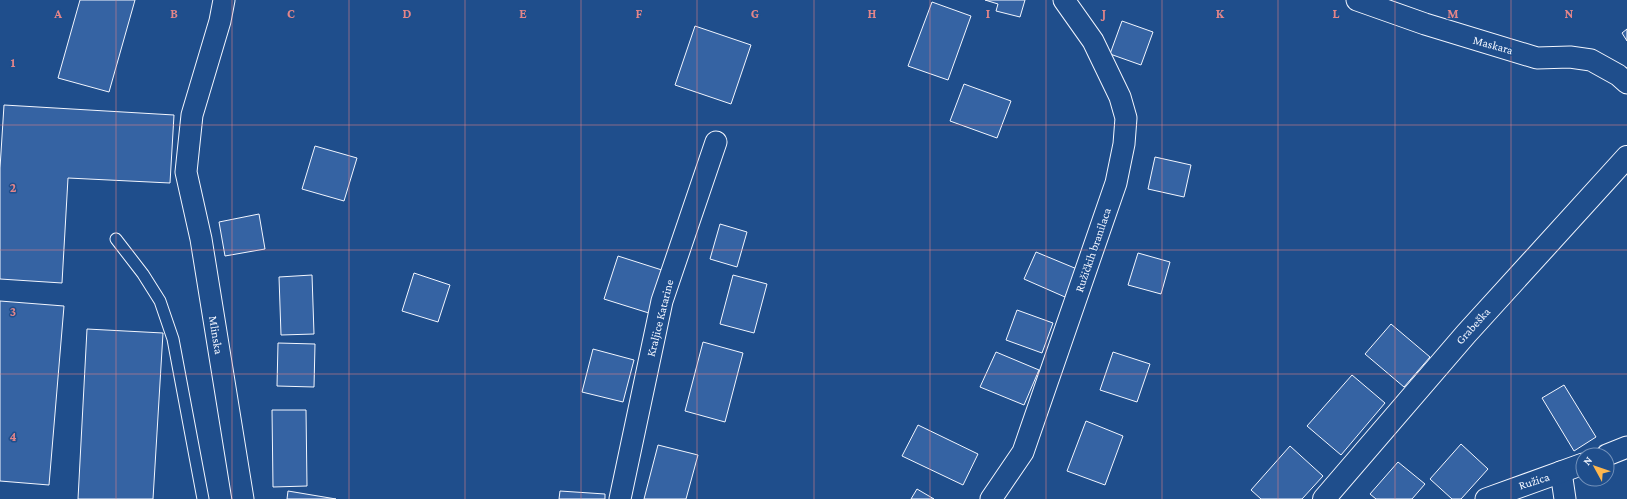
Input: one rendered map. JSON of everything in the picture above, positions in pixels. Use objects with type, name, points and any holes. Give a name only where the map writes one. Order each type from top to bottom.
[{"type":"street","name":"Mlinska","points":[[224,0],[192,115],[186,172],[201,238],[243,499]]},
{"type":"street","name":"Ružičkih branilaca","points":[[991,499],[1023,452],[1116,182],[1124,144],[1126,118],[1120,97],[1093,41],[1064,0]]},
{"type":"street","name":"Maskara","points":[[1357,0],[1425,24],[1537,58],[1570,57],[1591,60],[1618,75],[1627,83]]},
{"type":"street","name":"Kraljice Katarine","points":[[620,499],[662,301],[716,142]]},
{"type":"street","name":"Grabeška","points":[[1324,499],[1338,491],[1466,334],[1627,158]]},
{"type":"street","points":[[1615,452],[1627,447]]},
{"type":"street","name":"Ružica","points":[[1486,499],[1575,467]]},
{"type":"street","points":[[1561,472],[1565,499]]},
{"type":"lane","points":[[116,239],[143,274],[160,302],[173,339],[203,499]]},
{"type":"building","points":[[80,0],[135,0],[109,92],[58,78]]},
{"type":"building","points":[[985,0],[1025,0],[1020,17],[996,11],[998,4]]},
{"type":"building","points":[[932,2],[971,16],[948,80],[908,66]]},
{"type":"building","points":[[1122,21],[1153,32],[1141,65],[1110,54]]},
{"type":"building","points":[[695,26],[751,45],[731,104],[675,85]]},
{"type":"building","points":[[1627,29],[1627,41],[1622,33]]},
{"type":"building","points":[[964,84],[1011,101],[997,138],[950,121]]},
{"type":"building","points":[[4,105],[174,115],[170,183],[68,178],[62,283],[0,279],[0,168]]},
{"type":"building","points":[[315,146],[357,158],[344,201],[302,189]]},
{"type":"building","points":[[1155,157],[1191,165],[1184,197],[1148,189]]},
{"type":"building","points":[[259,214],[265,249],[225,256],[219,222]]},
{"type":"building","points":[[720,224],[747,232],[737,267],[710,259]]},
{"type":"building","points":[[1036,252],[1077,269],[1065,297],[1024,279]]},
{"type":"building","points":[[1138,253],[1170,262],[1161,294],[1128,285]]},
{"type":"building","points":[[618,256],[665,271],[652,314],[604,299]]},
{"type":"building","points":[[414,273],[450,285],[438,322],[402,311]]},
{"type":"building","points":[[312,275],[314,334],[281,335],[279,277]]},
{"type":"building","points":[[733,275],[767,284],[754,333],[720,324]]},
{"type":"building","points":[[0,301],[64,306],[49,485],[0,481]]},
{"type":"building","points":[[1017,310],[1053,323],[1042,353],[1006,340]]},
{"type":"building","points":[[1391,324],[1430,357],[1404,387],[1365,354]]},
{"type":"building","points":[[87,329],[163,333],[153,499],[78,499]]},
{"type":"building","points":[[703,342],[743,353],[725,422],[685,411]]},
{"type":"building","points":[[278,343],[315,344],[314,387],[277,386]]},
{"type":"building","points":[[593,349],[634,360],[623,402],[582,392]]},
{"type":"building","points":[[996,352],[1039,370],[1024,405],[980,387]]},
{"type":"building","points":[[1113,352],[1150,364],[1137,402],[1100,390]]},
{"type":"building","points":[[1352,375],[1385,403],[1341,455],[1307,426]]},
{"type":"building","points":[[1564,385],[1596,437],[1580,447],[1575,447],[1574,451],[1542,398]]},
{"type":"building","points":[[272,410],[306,410],[307,486],[273,487]]},
{"type":"building","points":[[1086,421],[1123,436],[1105,485],[1067,471]]},
{"type":"building","points":[[918,425],[978,454],[963,485],[902,456]]},
{"type":"building","points":[[1461,444],[1488,469],[1461,499],[1452,499],[1430,479]]},
{"type":"building","points":[[658,445],[698,455],[686,499],[644,499]]},
{"type":"building","points":[[1290,446],[1323,476],[1302,499],[1261,499],[1251,490]]},
{"type":"building","points":[[1398,462],[1425,484],[1412,499],[1376,499],[1370,494]]},
{"type":"building","points":[[917,489],[934,499],[911,499]]},
{"type":"building","points":[[288,491],[336,499],[287,499]]},
{"type":"building","points":[[560,491],[605,494],[605,499],[559,499]]}]
